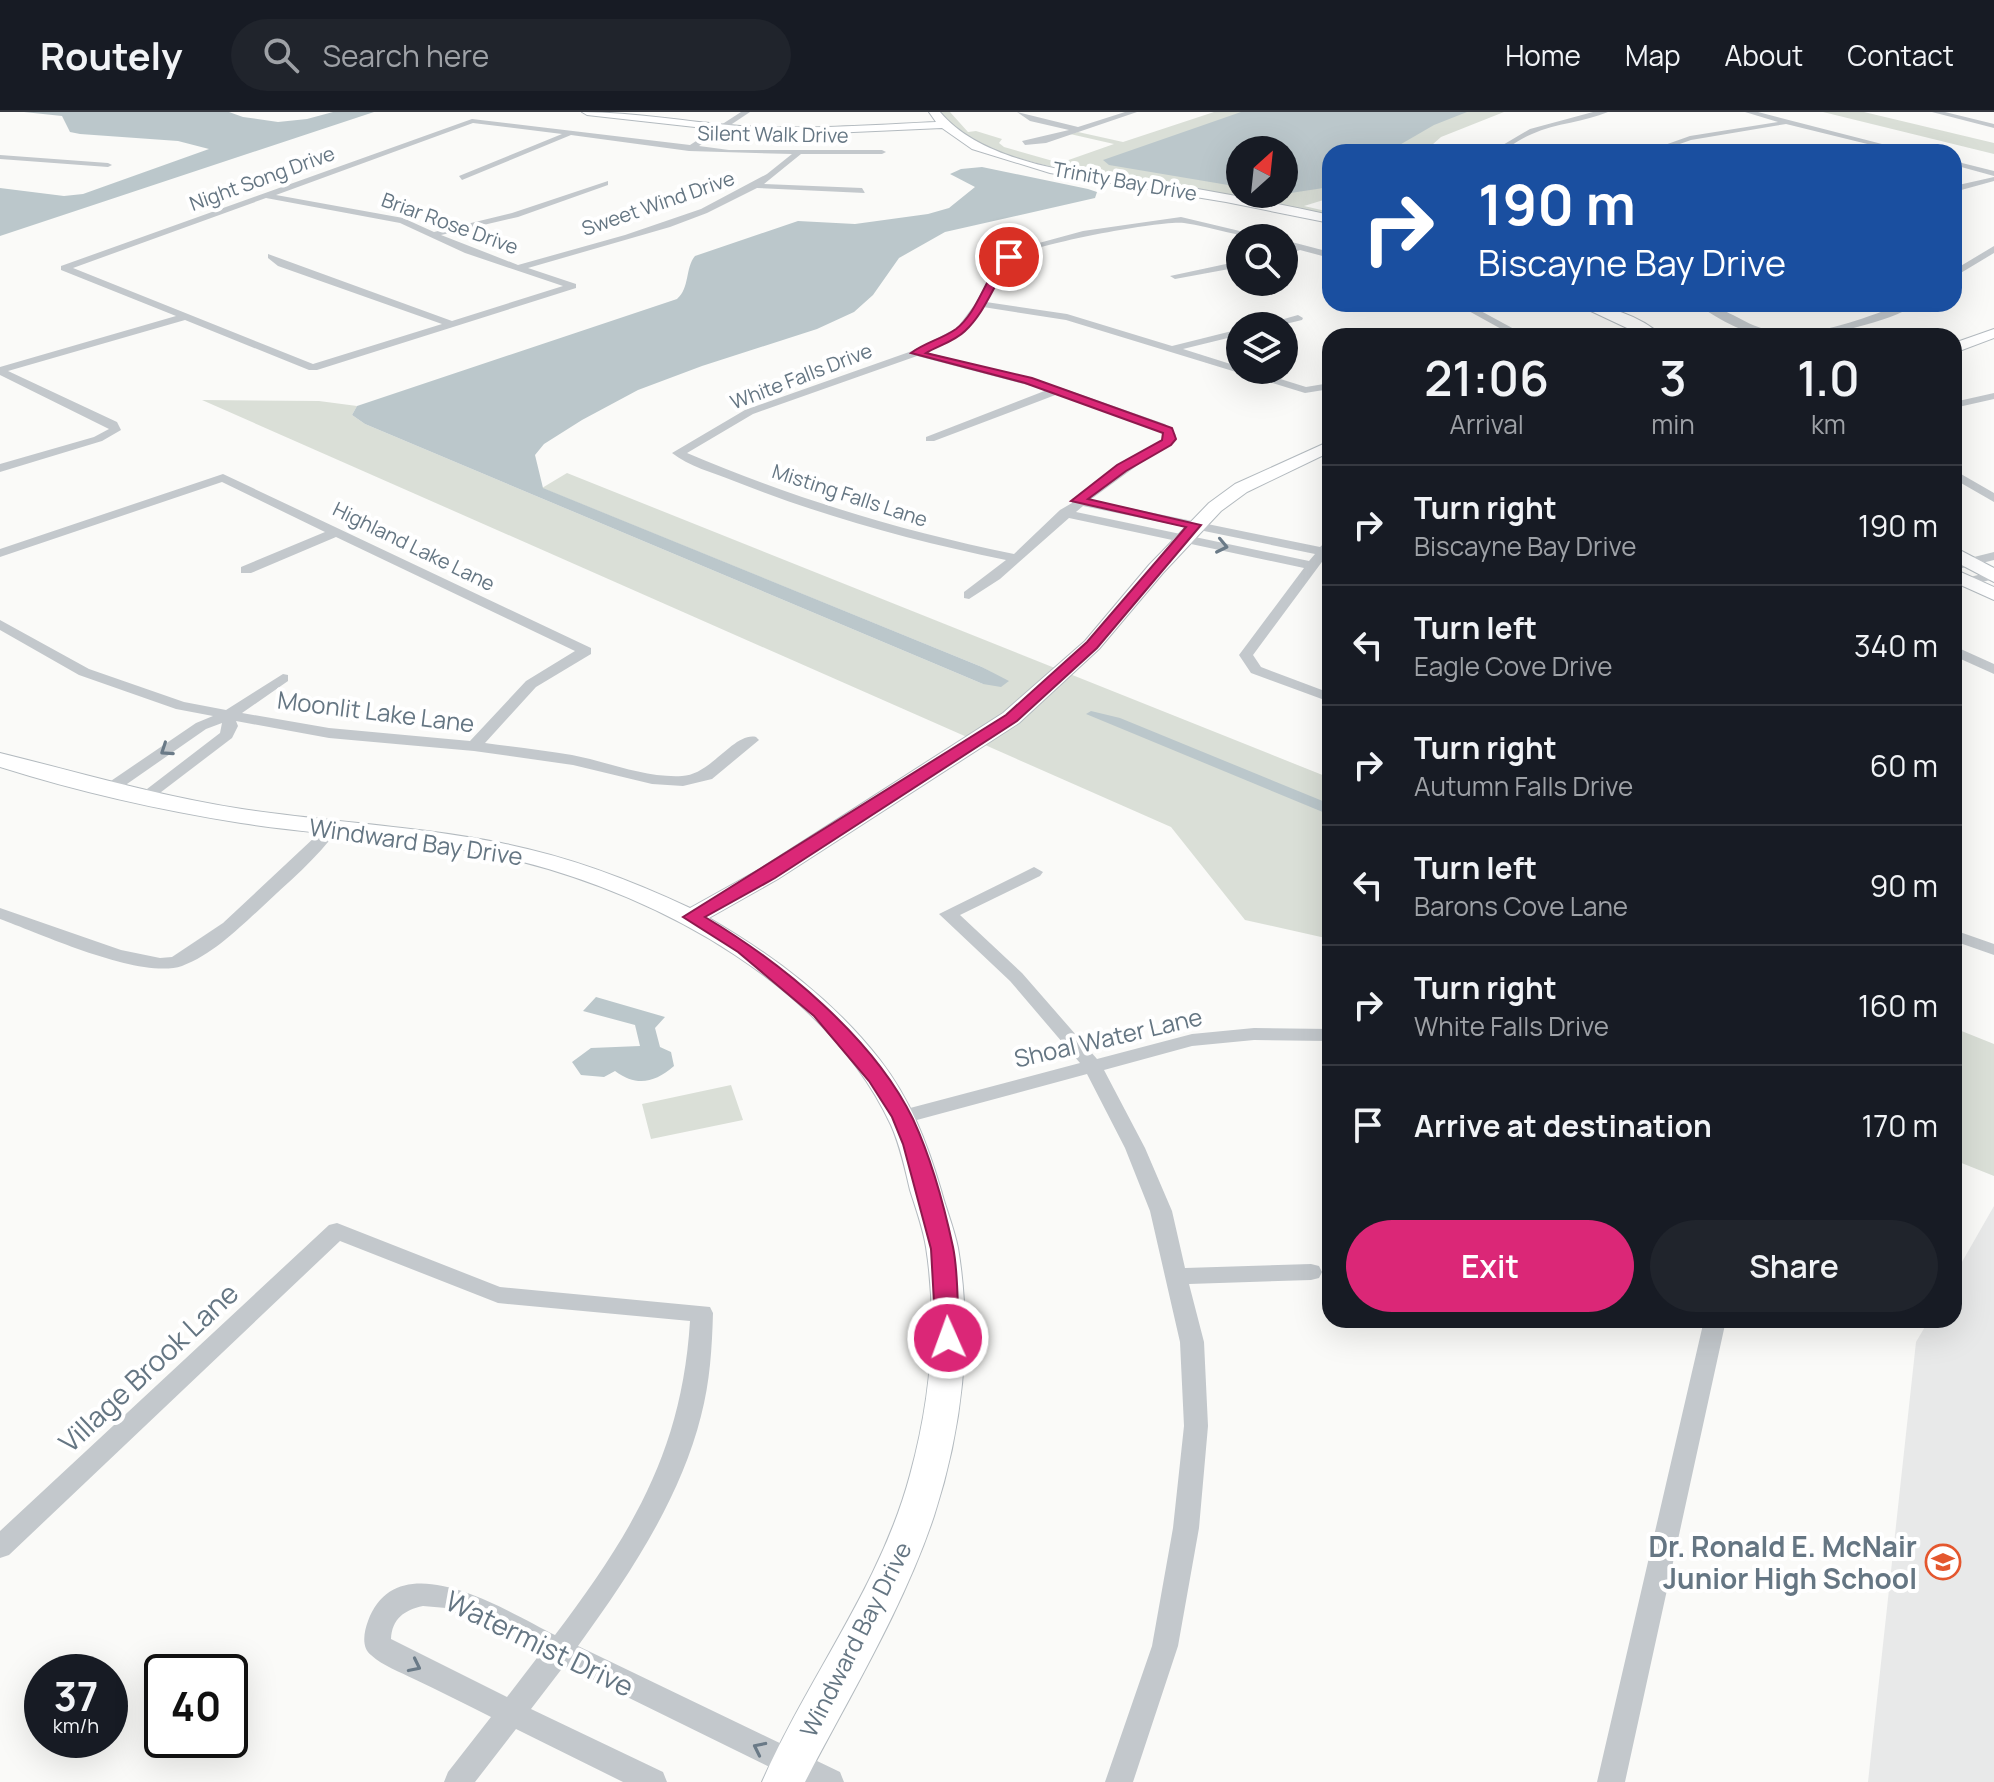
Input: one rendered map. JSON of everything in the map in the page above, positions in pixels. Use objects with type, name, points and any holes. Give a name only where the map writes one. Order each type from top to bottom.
[{"type":"street","points":[[587,112],[703,126],[719,123],[809,131],[941,125],[934,112]]},
{"type":"street","name":"Silent Walk Drive","points":[[689,149],[719,123],[746,112]]},
{"type":"street","points":[[1021,112],[1033,119],[1077,129]]},
{"type":"street","points":[[1025,143],[1133,112]]},
{"type":"street","points":[[1505,144],[1531,132],[1604,112]]},
{"type":"street","points":[[1749,112],[1876,144]]},
{"type":"street","points":[[1936,112],[1994,126]]},
{"type":"street","name":"Silent Walk Drive","points":[[472,121],[689,149],[797,154],[882,152]]},
{"type":"street","name":"Night Song Drive","points":[[185,317],[64,268],[472,121]]},
{"type":"street","points":[[1672,144],[1690,138],[1790,122]]},
{"type":"street","name":"Trinity Bay Drive","points":[[941,125],[977,146],[1035,166],[1322,218]]},
{"type":"street","points":[[668,147],[703,126]]},
{"type":"street","points":[[462,178],[570,134]]},
{"type":"street","name":"Sweet Wind Drive","points":[[520,267],[667,223],[759,186],[797,154]]},
{"type":"street","points":[[0,157],[108,165]]},
{"type":"street","points":[[1962,166],[1994,176]]},
{"type":"street","points":[[1962,186],[1994,176]]},
{"type":"street","points":[[436,234],[515,215],[605,183]]},
{"type":"street","points":[[759,186],[862,191]]},
{"type":"street","name":"Briar Rose Drive","points":[[266,195],[403,221],[468,251],[573,286],[451,324]]},
{"type":"street","name":"White Falls Drive","points":[[678,453],[749,412],[916,353],[961,330],[980,304],[999,267],[1020,251],[1083,234],[1181,220],[1226,230]]},
{"type":"street","points":[[1300,247],[1322,253]]},
{"type":"street","points":[[1962,269],[1994,249]]},
{"type":"street","points":[[271,256],[281,264],[451,324]]},
{"type":"street","points":[[1175,276],[1226,267]]},
{"type":"street","points":[[980,304],[1067,317],[1226,366]]},
{"type":"street","points":[[1476,312],[1507,328]]},
{"type":"street","points":[[1596,312],[1619,328]]},
{"type":"street","points":[[1606,312],[1640,328]]},
{"type":"street","points":[[1720,312],[1757,328]]},
{"type":"street","points":[[1834,328],[1885,312]]},
{"type":"street","points":[[0,370],[185,317],[313,368],[451,324]]},
{"type":"street","points":[[1962,345],[1994,333]]},
{"type":"street","points":[[1174,349],[1226,336]]},
{"type":"street","points":[[916,353],[1058,390],[1161,426],[1170,435],[1166,443],[1121,468],[1077,501],[969,595]]},
{"type":"street","points":[[0,370],[113,424],[115,430],[98,439],[0,468]]},
{"type":"street","points":[[1286,384],[1305,390],[1322,387]]},
{"type":"street","points":[[930,439],[1058,390]]},
{"type":"street","points":[[1962,403],[1994,396]]},
{"type":"street","points":[[692,917],[782,866],[1011,718],[1092,645],[1189,532],[1241,488],[1322,450]]},
{"type":"street","name":"Misting Falls Lane","points":[[678,453],[782,495],[877,528],[1015,558]]},
{"type":"street","name":"Highland Lake Lane","points":[[0,553],[223,478],[586,651],[531,684],[474,746]]},
{"type":"street","points":[[1962,479],[1994,498]]},
{"type":"street","points":[[1077,501],[1311,565]]},
{"type":"street","points":[[1064,513],[1189,532],[1322,547]]},
{"type":"street","points":[[246,570],[338,531]]},
{"type":"street","points":[[1322,551],[1246,655],[1256,670],[1322,695]]},
{"type":"street","points":[[1962,570],[1994,575]]},
{"type":"street","points":[[1962,570],[1994,575]]},
{"type":"street","name":"Moonlit Lake Lane","points":[[0,624],[84,672],[181,706],[329,733],[474,746],[573,760],[652,779],[683,781],[706,776],[751,740]]},
{"type":"street","points":[[1962,654],[1994,670]]},
{"type":"street","points":[[108,790],[201,726],[227,716],[283,678]]},
{"type":"street","points":[[142,799],[227,735],[230,726],[227,716]]},
{"type":"street","name":"Windward Bay Drive","points":[[0,760],[142,799],[330,829],[454,841],[523,855],[610,881],[692,917],[744,948],[821,1012],[876,1077],[902,1117],[913,1144],[942,1249],[948,1338],[944,1394],[927,1480],[900,1557],[787,1773]]},
{"type":"street","points":[[0,913],[135,960],[176,963],[216,938],[322,840],[330,829]]},
{"type":"street","points":[[1034,872],[948,914],[1016,977],[1092,1065],[1135,1148],[1161,1211],[1192,1342],[1196,1426],[1186,1528],[1165,1646],[1119,1782]]},
{"type":"street","points":[[1962,938],[1994,950]]},
{"type":"street","name":"Shoal Water Lane","points":[[902,1117],[1192,1040],[1254,1034],[1322,1035]]},
{"type":"street","name":"Village Brook Lane","points":[[0,1547],[337,1231],[498,1295],[702,1313],[700,1364],[685,1432],[661,1491],[633,1546],[556,1651]]},
{"type":"street","points":[[1177,1276],[1311,1272]]},
{"type":"street","points":[[1611,1782],[1713,1328]]},
{"type":"street","name":"Watermist Drive","points":[[653,1782],[395,1656],[378,1645],[376,1629],[386,1612],[404,1599],[428,1592],[450,1597],[787,1773],[830,1782]]},
{"type":"street","points":[[458,1782],[556,1651]]},
{"type":"shaded area","points":[[24,112],[229,112],[278,122],[333,112],[374,112],[0,236],[0,188],[64,196],[83,194],[209,149],[178,141],[70,132],[62,116]]},
{"type":"shaded area","points":[[940,112],[950,112],[968,132],[976,131],[1002,139],[999,143],[1004,147],[1060,163],[1114,144],[1070,134],[1078,132],[1123,142],[1214,112],[1504,112],[1441,137],[1433,144],[1322,144],[1322,200],[1304,206],[1322,210],[1322,214],[1290,208],[1298,208],[1298,136],[1226,136],[1226,196],[1114,179],[1024,160],[985,146],[956,131]]},
{"type":"shaded area","points":[[1241,112],[1467,112],[1434,125],[1401,144],[1322,144],[1322,188],[1298,192],[1298,136],[1226,136],[1226,185],[1109,165],[1103,160]]},
{"type":"shaded area","points":[[1823,112],[1864,112],[1994,143],[1994,154]]},
{"type":"shaded area","points":[[982,167],[1097,192],[1095,198],[945,232],[899,258],[873,295],[854,312],[817,329],[638,390],[582,420],[544,444],[535,455],[543,488],[982,667],[1009,681],[1001,687],[983,684],[365,424],[352,415],[357,406],[677,299],[684,289],[695,256],[798,221],[855,224],[949,208],[975,187],[950,174],[961,169]]},
{"type":"shaded area","points":[[202,400],[319,401],[357,406],[352,415],[365,424],[983,684],[1008,682],[982,667],[542,488],[567,473],[1322,775],[1322,937],[1245,920],[1171,827]]},
{"type":"shaded area","points":[[1091,711],[1120,718],[1322,801],[1322,812],[1086,714]]},
{"type":"shaded area","points":[[596,997],[665,1017],[655,1028],[660,1047],[671,1052],[674,1066],[645,1081],[631,1079],[615,1071],[604,1077],[581,1075],[572,1062],[591,1048],[640,1046],[635,1025],[583,1011]]},
{"type":"shaded area","points":[[1962,1031],[1994,1044],[1994,1176],[1962,1163]]},
{"type":"shaded area","points":[[731,1085],[743,1120],[651,1139],[642,1104]]},
{"type":"shaded area","name":"Dr. Ronald E. McNair Junior High School","points":[[1994,1206],[1994,1782],[1868,1782],[1916,1342],[1924,1328],[1962,1328],[1962,1262]]},
{"type":"place","name":"Dr. Ronald E. McNair Junior High School","points":[[1943,1562]]},
{"type":"route","points":[[948,1338],[942,1249],[913,1144],[902,1117],[876,1077],[821,1012],[744,948],[692,917],[769,874],[936,769],[1036,699],[1092,645],[1195,525],[1077,501],[1121,468],[1166,443],[1170,435],[1161,426],[1029,380],[916,353],[961,330],[990,288],[999,267],[1009,257]]}]
